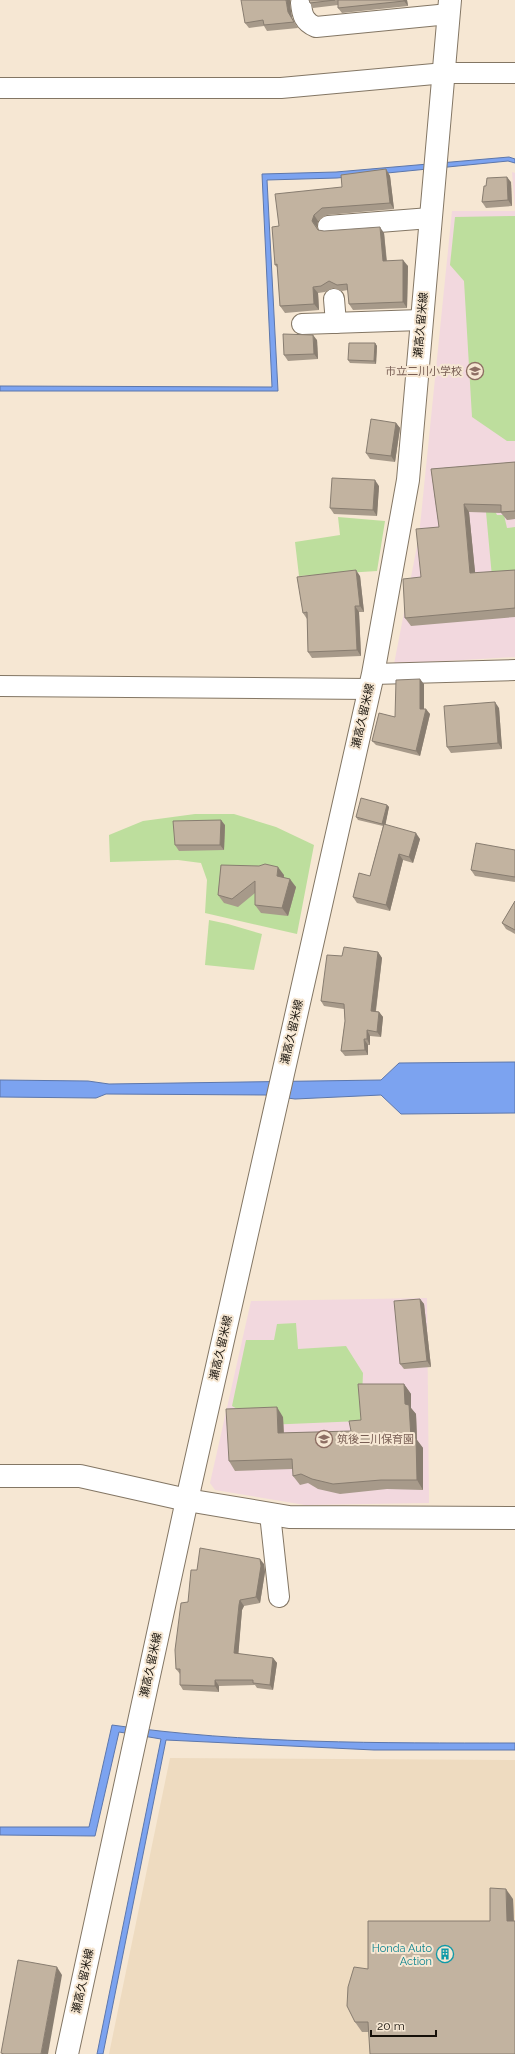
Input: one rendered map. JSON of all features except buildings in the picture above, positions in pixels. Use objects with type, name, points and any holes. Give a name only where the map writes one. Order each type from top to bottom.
[{"type":"main road","name":"瀬高久留米線","points":[[67,2054],[187,1500],[371,681],[408,480],[430,218],[445,74],[450,7]]},
{"type":"main road","points":[[0,1476],[80,1476],[187,1500],[289,1517],[515,1518]]},
{"type":"street","points":[[302,2],[302,15],[308,24],[316,28],[450,7]]},
{"type":"street","points":[[0,88],[281,88],[445,74],[515,73]]},
{"type":"street","points":[[328,226],[430,218]]},
{"type":"street","points":[[334,299],[336,323]]},
{"type":"street","points":[[302,324],[421,320]]},
{"type":"street","points":[[0,686],[371,681],[515,670]]},
{"type":"street","points":[[270,1514],[279,1597]]},
{"type":"shaded area","points":[[512,172],[515,173],[515,211]]},
{"type":"shaded area","name":"市立二川小学校","points":[[452,211],[515,211],[515,657],[394,664],[419,536]]},
{"type":"shaded area","name":"筑後二川保育園","points":[[427,1298],[429,1503],[305,1505],[215,1490],[210,1483],[251,1301]]},
{"type":"shaded area","points":[[170,1758],[515,1760],[515,2054],[109,2054]]},
{"type":"green space","points":[[515,216],[515,441],[507,441],[472,417],[464,281],[450,265],[455,217]]},
{"type":"green space","points":[[495,511],[497,515],[504,515],[507,528],[515,527],[515,575],[492,577],[486,512]]},
{"type":"green space","points":[[338,517],[385,521],[377,571],[299,576],[295,542],[340,535]]},
{"type":"green space","points":[[195,814],[234,814],[276,827],[314,845],[297,934],[205,913],[207,880],[201,863],[178,860],[110,862],[109,835],[143,821]]},
{"type":"green space","points":[[209,920],[262,934],[254,970],[205,965]]},
{"type":"green space","points":[[296,1323],[298,1349],[346,1346],[363,1373],[361,1421],[265,1425],[232,1406],[246,1340],[274,1340],[277,1324]]},
{"type":"water","points":[[509,157],[515,159],[515,163],[508,161],[337,178],[267,180],[278,391],[0,391],[0,386],[272,387],[262,174],[336,172]]},
{"type":"water","points":[[515,1062],[515,1113],[401,1114],[381,1095],[295,1099],[265,1095],[106,1094],[96,1098],[0,1097],[0,1080],[88,1081],[109,1084],[381,1080],[399,1063]]},
{"type":"water","points":[[112,1725],[212,1736],[263,1739],[414,1743],[515,1743],[515,1750],[374,1750],[166,1740],[103,2054],[97,2054],[161,1739],[119,1732],[95,1836],[0,1835],[0,1827],[89,1827]]},
{"type":"place","name":"市立二川小学校","points":[[475,371]]},
{"type":"place","name":"筑後二川保育園","points":[[324,1439]]},
{"type":"place","name":"Honda Auto Action","points":[[445,1954]]}]
